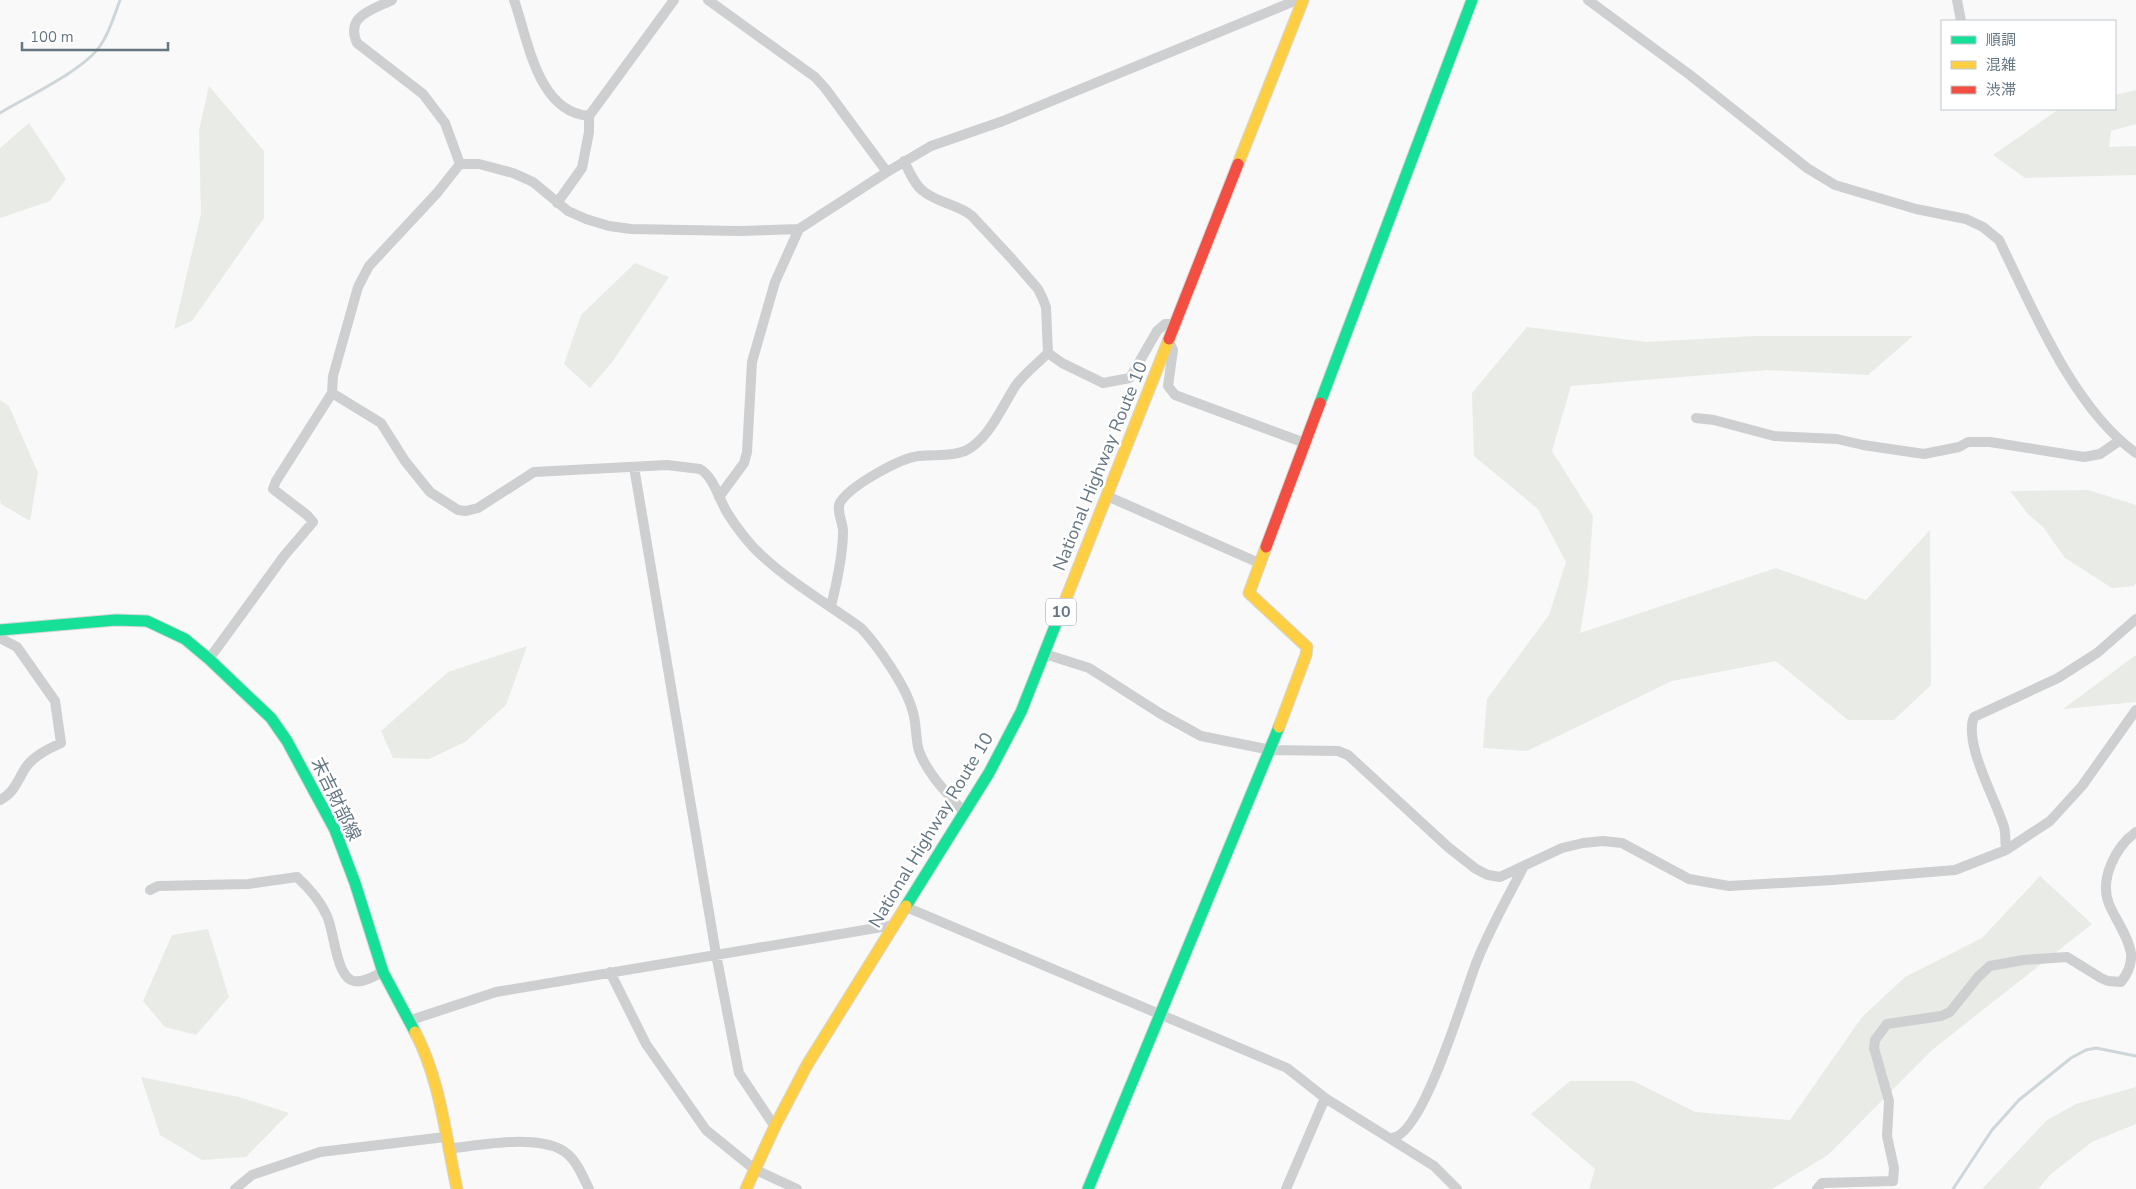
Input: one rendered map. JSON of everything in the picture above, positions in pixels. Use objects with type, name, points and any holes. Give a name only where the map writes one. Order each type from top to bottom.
[{"type":"main road","name":"National Highway Route 10","points":[[746,1189],[774,1127],[810,1060],[965,813],[998,758],[1021,712],[1304,0]]},
{"type":"main road","points":[[1088,1189],[1271,750],[1306,655],[1308,647],[1249,593],[1472,0]]},
{"type":"main road","name":"末吉財部線","points":[[0,630],[116,620],[147,621],[163,627],[184,639],[209,659],[271,718],[287,741],[335,830],[355,883],[384,972],[426,1053],[456,1189]]},
{"type":"street","points":[[392,0],[358,18],[354,26],[354,35],[358,44],[424,94],[445,123],[460,164]]},
{"type":"street","points":[[514,0],[532,57],[545,87],[552,97],[571,112],[589,116]]},
{"type":"street","points":[[557,203],[582,168],[589,132],[589,116],[674,0]]},
{"type":"street","points":[[708,0],[815,78],[825,88],[887,172]]},
{"type":"street","points":[[460,164],[479,164],[513,173],[533,182],[557,203],[586,219],[609,226],[631,229],[739,231],[799,229],[904,161],[931,146],[1003,121],[1297,0]]},
{"type":"street","points":[[1957,0],[1961,20]]},
{"type":"street","points":[[1592,1],[1625,29],[1690,75],[1807,168],[1835,184],[1916,209],[1966,219],[1983,227],[1999,240],[2073,384],[2119,442],[2136,454]]},
{"type":"street","points":[[831,606],[842,540],[843,528],[839,508],[840,502],[870,477],[905,459],[919,456],[948,455],[971,447],[989,428],[1018,384],[1048,352],[1046,307],[1038,289],[964,209],[932,197],[923,191],[916,183],[904,161]]},
{"type":"street","points":[[209,659],[284,556],[313,522],[307,515],[273,489],[276,481],[332,393],[333,376],[358,287],[369,266],[437,193],[460,164]]},
{"type":"street","points":[[718,497],[744,463],[747,452],[752,362],[775,282],[799,229]]},
{"type":"street","points":[[1048,352],[1062,362],[1102,383],[1130,378],[1157,330],[1165,324],[1175,324]]},
{"type":"street","points":[[1169,340],[1173,350],[1168,386],[1175,394],[1305,443]]},
{"type":"street","points":[[332,393],[381,422],[405,461],[430,492],[458,510],[466,511],[478,508],[534,472],[667,465],[700,469],[709,477],[718,497],[735,524],[753,547],[776,567],[861,628],[869,637],[905,692],[913,710],[919,751],[938,784],[965,813]]},
{"type":"street","points":[[1696,418],[1714,420],[1774,436],[1837,439],[1863,446],[1924,454],[1959,447],[1968,442],[1990,442],[2084,456],[2100,454],[2119,442]]},
{"type":"street","points":[[634,467],[716,954],[739,1073],[774,1127]]},
{"type":"street","points":[[1107,496],[1259,563]]},
{"type":"street","points":[[2006,850],[2004,828],[1974,745],[1970,726],[1974,717],[2058,678],[2097,653],[2136,619]]},
{"type":"street","points":[[0,638],[17,647],[56,701],[61,743],[42,752],[27,766],[10,794],[0,800]]},
{"type":"street","points":[[1045,654],[1089,668],[1161,714],[1201,736],[1271,750],[1338,751],[1348,755],[1448,847],[1476,869],[1488,875],[1500,877],[1562,848],[1583,843],[1612,842],[1622,843],[1689,880],[1729,886],[1956,870],[2006,850],[2050,821],[2082,786],[2136,710]]},
{"type":"street","points":[[1817,1189],[1822,1183],[1893,1181],[1894,1168],[1886,1136],[1889,1101],[1874,1048],[1878,1034],[1887,1024],[1941,1016],[1950,1012],[1978,977],[1990,966],[1998,964],[2067,957],[2101,978],[2121,982],[2130,970],[2131,953],[2108,901],[2107,883],[2116,852],[2136,832]]},
{"type":"street","points":[[1391,1138],[1400,1136],[1405,1131],[1422,1105],[1443,1055],[1476,962],[1524,866]]},
{"type":"street","points":[[150,890],[158,886],[248,884],[296,877],[313,892],[328,917],[342,972],[350,980],[360,981],[384,972]]},
{"type":"street","points":[[906,907],[1287,1068],[1325,1098],[1434,1166],[1457,1189]]},
{"type":"street","points":[[408,1021],[496,992],[895,925]]},
{"type":"street","points":[[610,972],[646,1044],[706,1130],[754,1169],[797,1189]]},
{"type":"street","points":[[1286,1189],[1325,1098]]},
{"type":"street","points":[[235,1189],[252,1175],[320,1152],[445,1136]]},
{"type":"street","points":[[448,1149],[507,1142],[546,1144],[562,1149],[577,1164],[589,1189]]},
{"type":"shaded area","points":[[209,86],[264,151],[264,218],[192,321],[174,329],[201,214],[199,131]]},
{"type":"shaded area","points":[[2136,90],[2136,124],[2111,131],[2109,147],[2136,146],[2136,175],[2025,178],[1993,155],[2058,110],[2116,110],[2116,95]]},
{"type":"shaded area","points":[[29,123],[66,179],[50,201],[0,218],[0,148]]},
{"type":"shaded area","points":[[635,263],[669,277],[613,361],[590,388],[564,364],[581,315]]},
{"type":"shaded area","points":[[1527,327],[1646,342],[1754,336],[1913,336],[1868,375],[1767,370],[1571,386],[1552,451],[1593,516],[1588,584],[1580,633],[1776,568],[1866,600],[1930,530],[1931,685],[1894,720],[1848,720],[1776,661],[1672,681],[1527,751],[1483,748],[1487,699],[1549,615],[1566,562],[1538,509],[1474,456],[1472,393]]},
{"type":"shaded area","points":[[0,400],[9,406],[38,473],[30,521],[1,504],[0,500]]},
{"type":"shaded area","points":[[2088,490],[2136,505],[2136,583],[2134,586],[2112,588],[2065,558],[2043,527],[2028,514],[2010,491]]},
{"type":"shaded area","points":[[527,646],[506,705],[465,742],[429,759],[393,758],[381,731],[448,672]]},
{"type":"shaded area","points":[[2136,655],[2136,702],[2063,709]]},
{"type":"shaded area","points":[[2040,876],[2092,924],[1932,1050],[1828,1155],[1772,1189],[1589,1189],[1595,1169],[1531,1114],[1570,1081],[1633,1081],[1695,1112],[1790,1120],[1862,1017],[1905,977],[1982,938]]},
{"type":"shaded area","points":[[208,929],[229,997],[196,1035],[165,1027],[143,1001],[172,935]]},
{"type":"shaded area","points":[[141,1077],[239,1097],[289,1113],[246,1157],[202,1160],[160,1135]]},
{"type":"shaded area","points":[[2136,1087],[2136,1124],[2092,1142],[2051,1174],[2038,1189],[1982,1189],[2047,1120],[2076,1104]]},
{"type":"waterway","points":[[0,113],[68,74],[92,55],[100,46],[112,24],[120,0]]},
{"type":"waterway","points":[[1953,1189],[1992,1130],[2019,1100],[2071,1058],[2086,1050],[2096,1048],[2136,1056]]},
{"type":"traffic: fast","points":[[1320,403],[1472,0]]},
{"type":"traffic: fast","points":[[906,906],[989,773],[1021,712],[1061,611]]},
{"type":"traffic: fast","points":[[0,630],[116,620],[147,621],[185,639],[209,659],[271,718],[287,741],[335,830],[355,883],[383,972],[415,1032]]},
{"type":"traffic: fast","points":[[1088,1189],[1279,727]]},
{"type":"traffic: slow","points":[[1238,164],[1303,0]]},
{"type":"traffic: slow","points":[[1061,611],[1169,339]]},
{"type":"traffic: slow","points":[[1266,547],[1249,593],[1307,647],[1306,655],[1279,727]]},
{"type":"traffic: slow","points":[[746,1189],[775,1126],[807,1065],[906,906]]},
{"type":"traffic: slow","points":[[415,1032],[431,1069],[457,1189]]},
{"type":"traffic: jam","points":[[1169,339],[1238,164]]},
{"type":"traffic: jam","points":[[1266,547],[1320,403]]}]
